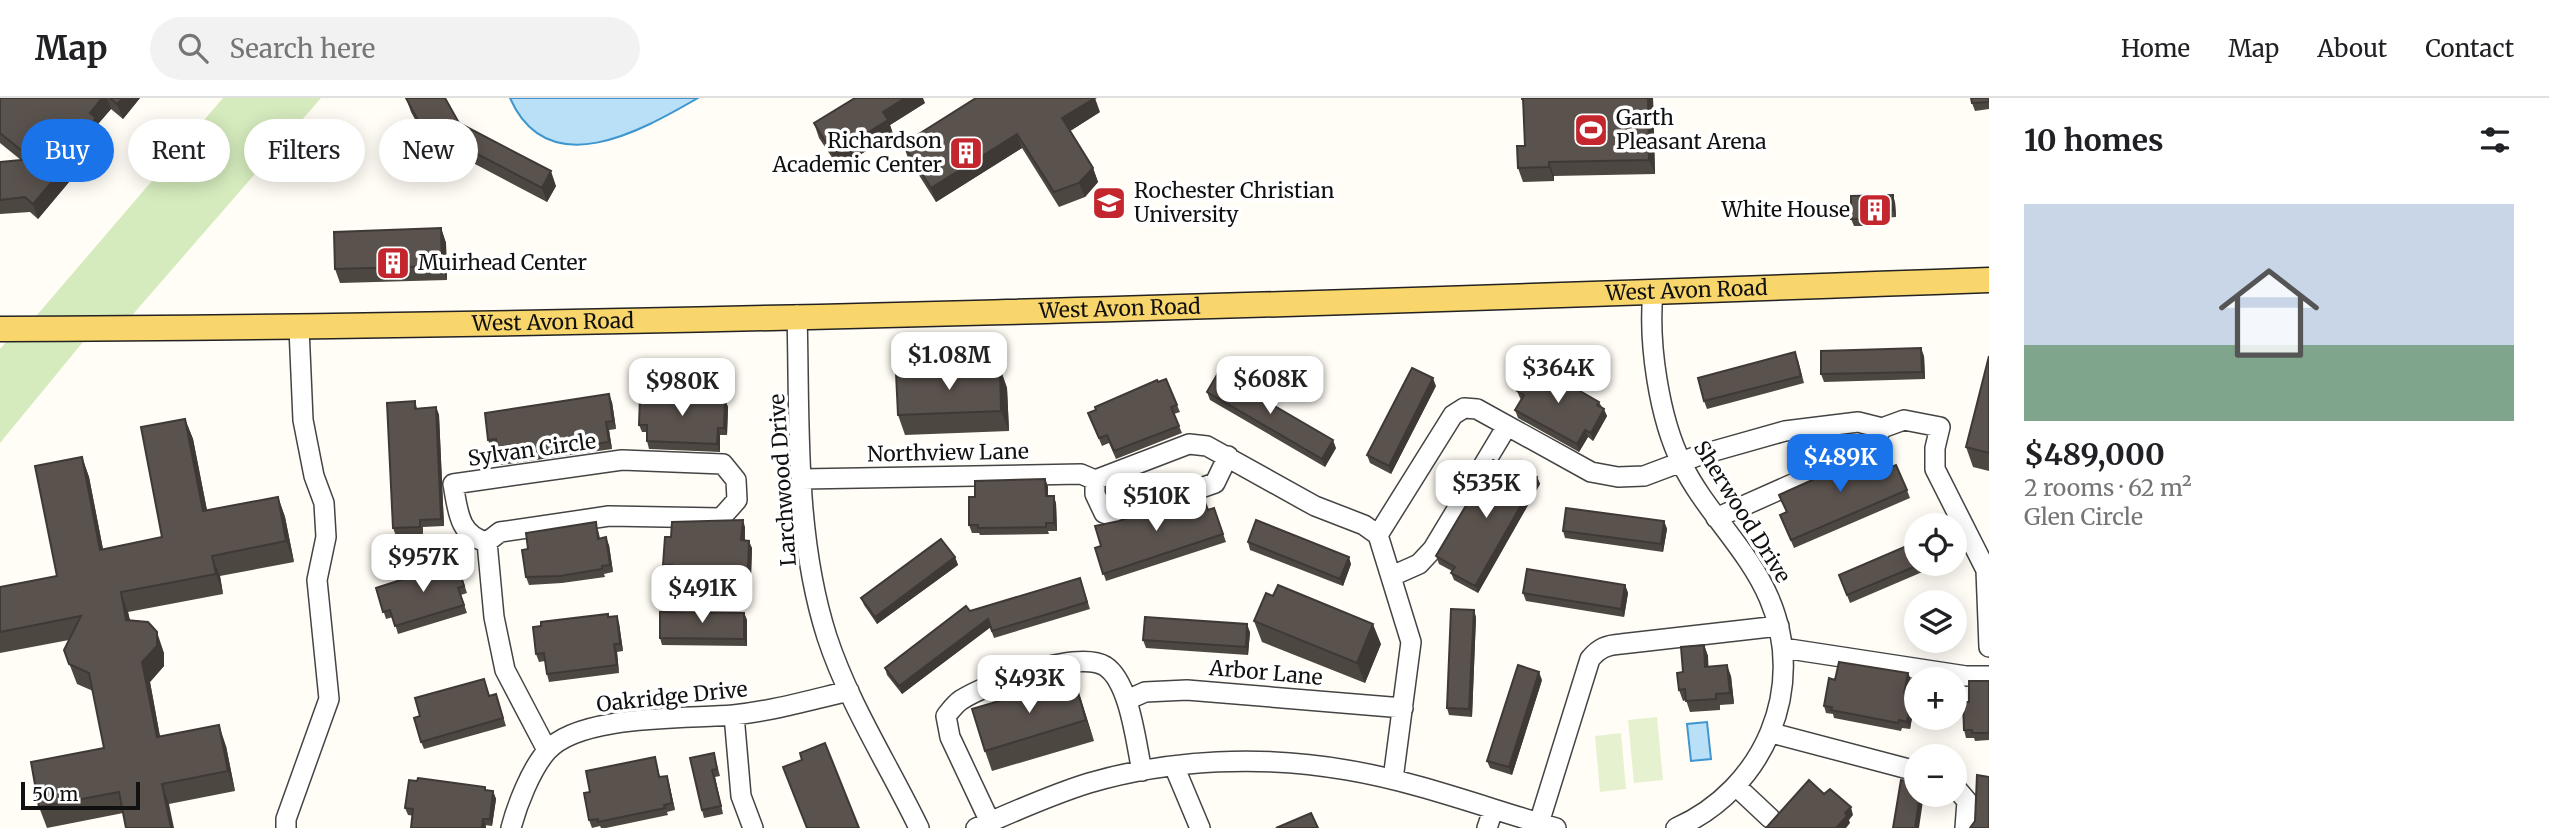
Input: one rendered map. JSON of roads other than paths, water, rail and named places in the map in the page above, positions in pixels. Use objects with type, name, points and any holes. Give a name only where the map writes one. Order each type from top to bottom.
[{"type":"main road","name":"West Avon Road","points":[[0,329],[299,328],[1653,292],[1989,280]]},
{"type":"street","name":"Sherwood Drive","points":[[1653,292],[1651,310],[1660,391],[1671,438],[1681,463],[1763,587],[1779,626],[1783,648],[1781,698],[1772,733],[1761,754],[1737,787],[1710,809],[1676,828]]},
{"type":"street","name":"Larchwood Drive","points":[[797,315],[802,479],[808,554],[816,597],[827,638],[849,691],[919,828]]},
{"type":"street","points":[[286,828],[286,819],[329,699],[317,580],[326,537],[324,503],[314,476],[303,420],[299,328]]},
{"type":"street","points":[[1378,535],[1453,415],[1464,408],[1477,408],[1591,472],[1644,476],[1785,431],[1858,422],[1882,428],[1904,420],[1940,427],[1935,448],[1935,469],[1986,570],[1989,648]]},
{"type":"street","points":[[1392,576],[1419,564],[1433,550],[1507,426]]},
{"type":"street","points":[[1716,518],[1869,450],[1882,428]]},
{"type":"street","points":[[1228,456],[1215,483],[1118,517],[1104,513],[1095,494],[1095,480],[1189,444],[1207,446],[1228,456],[1315,506],[1364,525],[1378,535],[1411,642],[1393,779]]},
{"type":"street","name":"Sylvan Circle","points":[[622,460],[723,464],[736,480],[737,500],[721,518],[609,516],[500,532],[487,542],[474,539],[459,521],[453,484],[622,460]]},
{"type":"street","name":"Northview Lane","points":[[802,479],[1080,474],[1095,480]]},
{"type":"street","points":[[487,542],[494,617],[505,670],[547,750],[519,798],[511,828]]},
{"type":"street","points":[[1142,771],[1127,700],[1104,665],[1087,662],[1062,663],[1020,675],[959,701],[946,716],[950,737],[983,825],[1089,783],[1174,766],[1259,761],[1346,769],[1393,779],[1490,819],[1547,826],[1590,659],[1596,652],[1606,646],[1621,643],[1779,626]]},
{"type":"street","points":[[1783,648],[1966,676],[1989,676]]},
{"type":"street","name":"Arbor Lane","points":[[1127,700],[1145,692],[1187,690],[1403,708]]},
{"type":"street","name":"Oakridge Drive","points":[[547,750],[570,736],[598,725],[734,715],[849,691]]},
{"type":"street","points":[[734,715],[741,796],[753,828]]},
{"type":"street","points":[[1772,733],[1904,768]]},
{"type":"street","points":[[1174,766],[1200,828]]},
{"type":"street","points":[[1737,787],[1770,818]]},
{"type":"street","points":[[1965,828],[1967,807]]},
{"type":"water","points":[[510,98],[698,98],[623,135],[597,143],[571,144],[547,139],[527,124]]},
{"type":"water","points":[[1707,722],[1711,759],[1691,761],[1687,724]]},
{"type":"place","name":"Garth Pleasant Arena","points":[[1591,130]]},
{"type":"place","name":"Richardson Academic Center","points":[[966,153]]},
{"type":"place","name":"Rochester Christian University","points":[[1109,203]]},
{"type":"place","name":"White House","points":[[1875,210]]},
{"type":"place","name":"Muirhead Center","points":[[393,263]]}]
